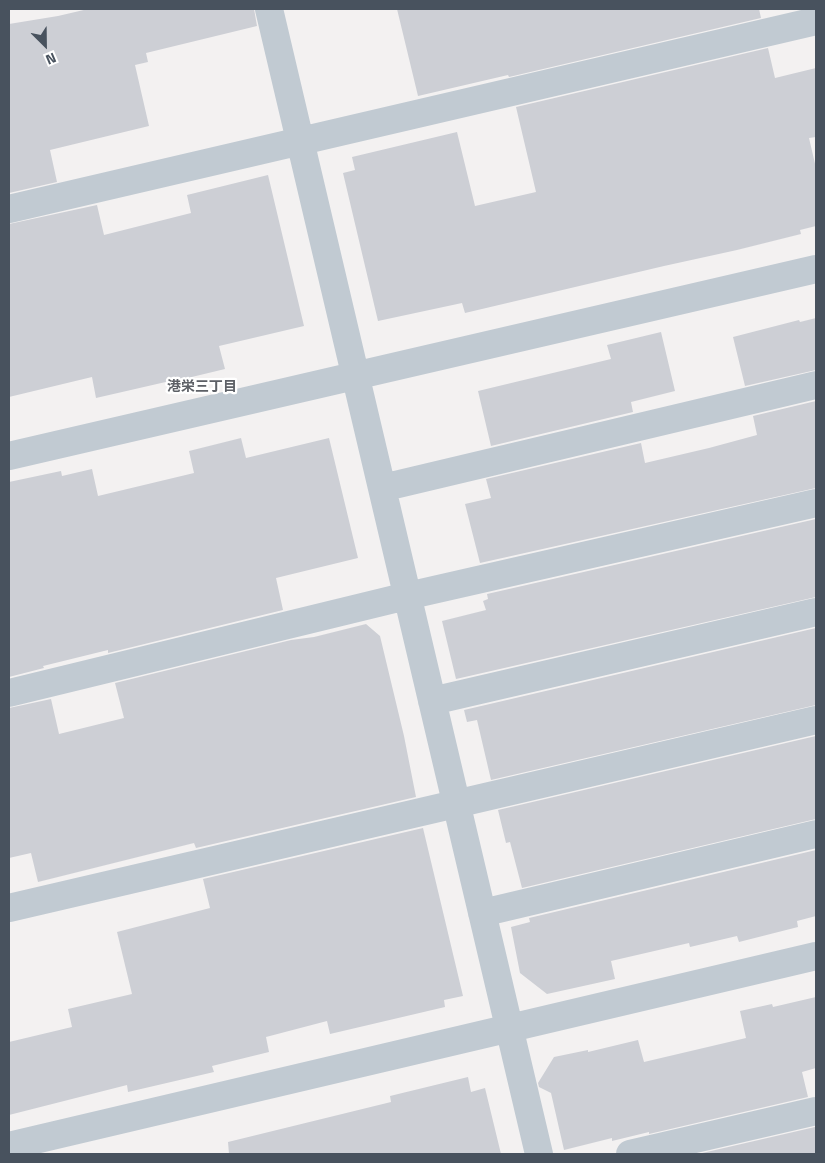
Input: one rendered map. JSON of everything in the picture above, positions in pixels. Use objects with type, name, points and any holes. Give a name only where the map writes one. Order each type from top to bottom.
[{"type":"street","points":[[269,9],[539,1154]]},
{"type":"street","points":[[9,209],[816,20]]},
{"type":"street","points":[[9,456],[355,374],[816,269]]},
{"type":"street","points":[[382,488],[816,385]]},
{"type":"street","points":[[9,693],[407,596],[816,503]]},
{"type":"street","points":[[432,701],[816,612]]},
{"type":"street","points":[[9,908],[816,720]]},
{"type":"street","points":[[482,913],[816,834]]},
{"type":"street","points":[[9,1146],[816,956]]},
{"type":"street","points":[[630,1154],[816,1111]]},
{"type":"building","points":[[88,9],[254,9],[257,26],[146,53],[148,62],[135,65],[149,126],[50,150],[57,182],[9,193],[9,24]]},
{"type":"building","points":[[397,9],[759,9],[761,18],[509,77],[508,75],[418,96]]},
{"type":"building","points":[[768,48],[775,78],[816,68],[816,137],[809,138],[816,168],[816,226],[800,230],[801,234],[737,250],[465,313],[462,303],[378,321],[343,173],[355,170],[352,157],[457,132],[475,206],[536,192],[516,107]]},
{"type":"building","points":[[268,175],[304,326],[219,346],[225,369],[171,382],[96,398],[92,377],[9,397],[9,224],[97,205],[104,235],[191,213],[187,195]]},
{"type":"building","points":[[816,318],[816,370],[745,386],[733,337],[799,320],[800,322]]},
{"type":"building","points":[[661,332],[675,391],[631,402],[633,412],[491,446],[478,391],[611,359],[607,345]]},
{"type":"building","points":[[816,401],[816,488],[480,563],[465,504],[491,498],[486,479],[641,443],[645,463],[709,448],[757,435],[753,416]]},
{"type":"building","points":[[241,438],[246,458],[329,438],[358,558],[276,578],[283,610],[108,653],[108,650],[43,666],[44,668],[9,677],[9,482],[61,471],[62,476],[92,469],[98,496],[194,473],[189,451]]},
{"type":"building","points":[[816,519],[816,597],[456,679],[442,621],[486,610],[483,601],[488,599],[487,594]]},
{"type":"building","points":[[366,624],[380,636],[404,736],[416,797],[196,848],[194,843],[38,882],[31,853],[9,858],[9,708],[51,699],[59,734],[124,718],[115,683],[291,640],[314,637]]},
{"type":"building","points":[[816,628],[816,705],[491,780],[477,720],[467,722],[464,710]]},
{"type":"building","points":[[816,736],[816,819],[522,888],[510,842],[506,843],[498,810]]},
{"type":"building","points":[[423,828],[463,996],[444,1000],[445,1007],[330,1034],[327,1021],[266,1037],[269,1052],[212,1066],[214,1072],[128,1092],[127,1085],[9,1115],[9,1042],[72,1027],[68,1009],[132,994],[117,932],[210,908],[203,879]]},
{"type":"building","points":[[816,850],[816,916],[797,921],[798,927],[739,942],[737,936],[690,947],[689,943],[611,961],[615,979],[547,994],[520,973],[511,927],[530,922],[529,918]]},
{"type":"building","points":[[816,997],[816,1068],[802,1072],[808,1097],[649,1134],[649,1132],[612,1141],[612,1138],[564,1150],[551,1093],[539,1087],[538,1083],[554,1057],[588,1050],[588,1052],[638,1040],[644,1062],[746,1038],[740,1011],[772,1004],[773,1007]]},
{"type":"building","points":[[468,1077],[471,1092],[485,1088],[501,1154],[229,1154],[228,1142],[391,1102],[390,1096]]},
{"type":"building","points":[[815,1127],[816,1154],[698,1154]]},
{"type":"district","name":"港栄三丁目","points":[[202,388]]}]
